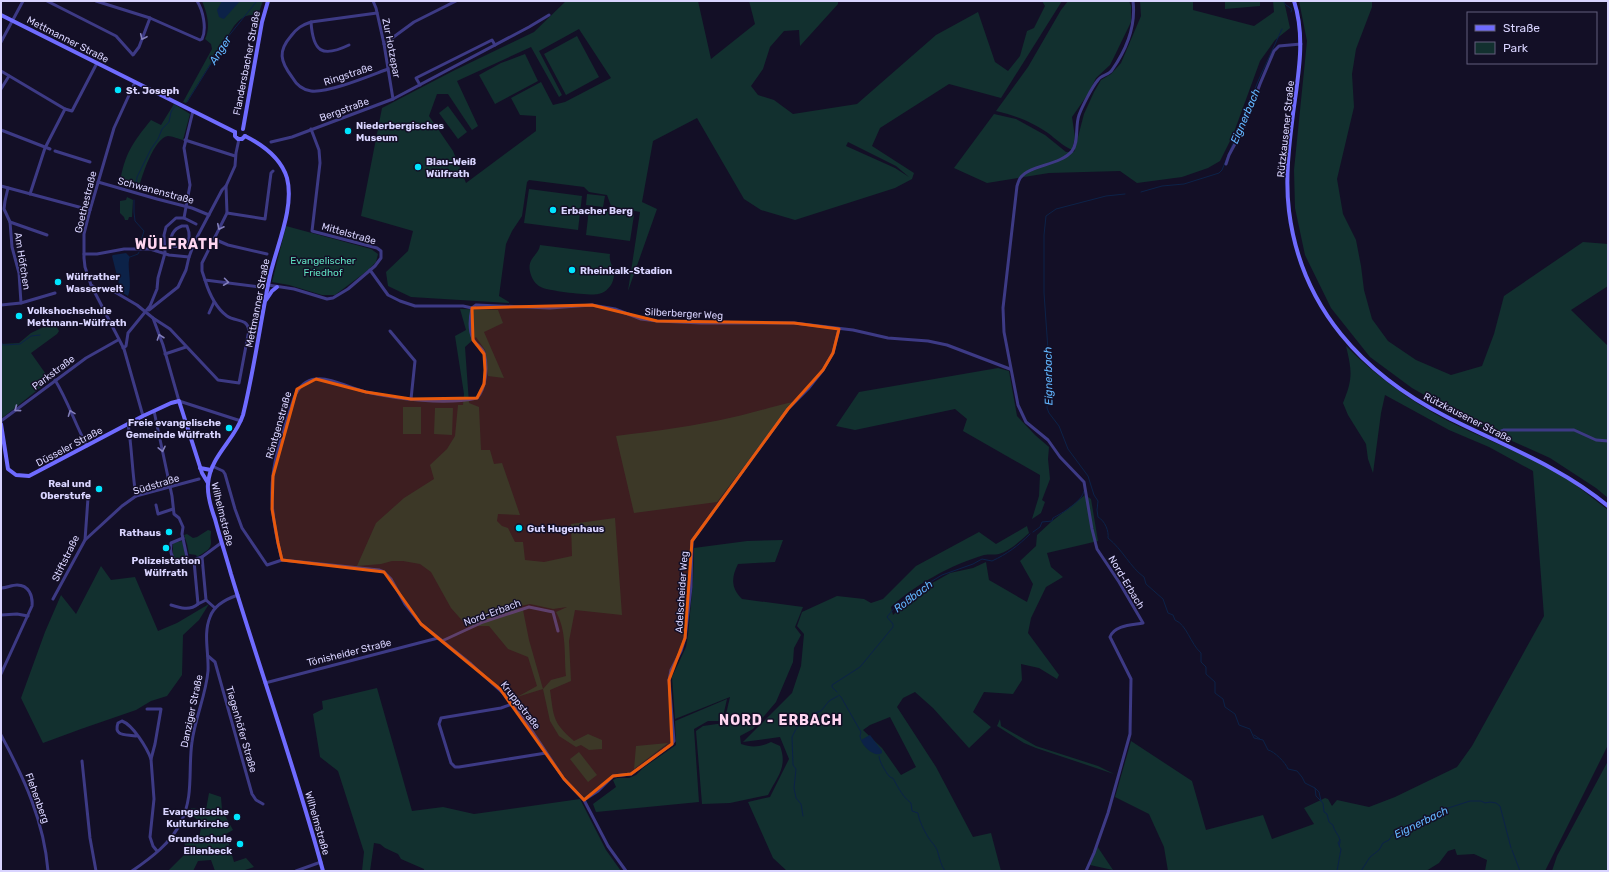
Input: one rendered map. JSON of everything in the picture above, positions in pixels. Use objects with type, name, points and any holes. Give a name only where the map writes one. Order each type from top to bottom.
[{"type":"main road","name":"Flandersbacher Straße","points":[[243,129],[263,17],[268,1]]},
{"type":"main road","name":"Rützkausener Straße","points":[[1294,1],[1299,20],[1301,44],[1300,63],[1288,154],[1287,190],[1289,213],[1294,240],[1310,285],[1320,305],[1351,348],[1371,367],[1402,390],[1427,406],[1569,477],[1608,506]]},
{"type":"main road","name":"Mettmanner Straße","points":[[1,15],[235,132]]},
{"type":"main road","points":[[237,129],[243,129],[245,136],[239,139],[236,137],[235,132],[237,129]]},
{"type":"main road","name":"Mettmanner Straße","points":[[208,484],[211,468],[238,428],[241,421],[267,287],[286,216],[288,196],[284,171],[271,153],[260,144],[245,136]]},
{"type":"main road","points":[[265,302],[272,291],[277,287]]},
{"type":"main road","name":"Düsseler Straße","points":[[1,423],[7,466],[11,472],[19,476],[25,476],[34,474],[154,410],[179,401]]},
{"type":"main road","name":"Wilhelmstraße","points":[[179,401],[200,468],[208,484],[209,499],[221,543],[295,774],[323,871]]},
{"type":"main road","points":[[200,468],[211,468]]},
{"type":"street","points":[[1,42],[23,1]]},
{"type":"street","points":[[47,1],[116,36],[133,55],[150,18]]},
{"type":"street","points":[[96,1],[150,18],[200,40],[202,39],[205,31],[202,12],[197,1]]},
{"type":"street","name":"Zur Hotzepar","points":[[373,1],[384,44],[393,99]]},
{"type":"street","points":[[384,44],[414,22],[456,1]]},
{"type":"street","points":[[1010,369],[1004,332],[1003,308],[1018,186],[1021,177],[1028,172],[1062,159],[1072,152],[1076,139],[1076,126],[1079,115],[1098,79],[1112,72],[1127,41],[1134,22],[1133,1]]},
{"type":"street","name":"Ringstraße","points":[[376,13],[311,22],[302,25],[284,45],[282,58],[284,65],[294,80],[301,87],[310,91],[325,91],[388,69]]},
{"type":"street","name":"Bergstraße","points":[[271,142],[292,137],[393,99],[549,15]]},
{"type":"street","points":[[311,22],[314,39],[318,47],[323,52],[329,53],[349,45]]},
{"type":"street","name":"Bergstraße","points":[[420,85],[416,78],[492,40],[495,45]]},
{"type":"street","points":[[1226,164],[1229,155],[1244,127],[1274,51],[1279,46],[1301,44]]},
{"type":"street","points":[[1,71],[65,109],[72,111],[97,63]]},
{"type":"street","points":[[1,89],[8,76]]},
{"type":"street","name":"Goethestraße","points":[[135,82],[114,128],[84,234],[84,254],[85,267],[91,285],[123,348],[142,416]]},
{"type":"street","points":[[30,194],[45,148],[65,109]]},
{"type":"street","points":[[184,218],[190,185],[184,148],[193,111]]},
{"type":"street","name":"Mittelstraße","points":[[311,129],[319,150],[320,163],[312,231],[377,248],[381,251],[381,258],[370,270]]},
{"type":"street","points":[[1,130],[50,150]]},
{"type":"street","points":[[91,285],[98,289],[108,288],[137,305],[170,329],[218,380],[239,383],[249,330],[248,324],[227,316],[214,302],[202,271],[202,263],[227,213],[226,186],[235,166],[235,156],[239,139]]},
{"type":"street","points":[[185,140],[235,156]]},
{"type":"street","points":[[55,151],[90,162]]},
{"type":"street","points":[[227,213],[265,219],[271,173],[273,171]]},
{"type":"street","name":"Schwanenstraße","points":[[98,182],[173,204],[192,208],[209,215]]},
{"type":"street","points":[[1,186],[90,210]]},
{"type":"street","points":[[123,348],[126,346],[128,333],[146,312],[178,288],[202,226],[222,190],[226,186]]},
{"type":"street","name":"Am Höfchen","points":[[8,188],[4,209],[10,222],[12,247],[19,273],[20,303]]},
{"type":"street","points":[[146,312],[156,289],[165,253],[164,235],[166,228],[176,218],[184,218],[196,224]]},
{"type":"street","name":"Am Höfchen","points":[[10,222],[47,235]]},
{"type":"street","points":[[189,237],[187,226],[176,228],[171,238],[172,246],[185,247],[189,237],[199,233]]},
{"type":"street","points":[[214,240],[228,245],[267,254]]},
{"type":"street","points":[[84,254],[97,254],[115,250],[150,249],[189,257]]},
{"type":"street","points":[[205,280],[294,289],[328,299],[334,298],[348,289],[370,270]]},
{"type":"street","name":"Silberberger Weg","points":[[370,270],[388,295],[400,302],[415,306],[463,306],[472,308],[476,305],[482,305],[550,308],[592,305],[615,309],[641,319],[657,321],[701,323],[794,323],[853,330],[888,338],[928,341],[947,345],[1010,369]]},
{"type":"street","points":[[95,294],[98,289]]},
{"type":"street","points":[[1,305],[20,303],[55,293]]},
{"type":"street","points":[[209,313],[214,302]]},
{"type":"street","name":"Röntgenstraße","points":[[282,560],[272,509],[273,476],[279,448],[297,389],[305,382],[321,379],[366,392],[411,399],[476,398],[481,393],[484,384],[484,354],[481,348],[473,340],[471,324],[472,308]]},
{"type":"street","name":"Wilhelmstraße","points":[[153,318],[179,401]]},
{"type":"street","name":"Adelscheider Weg","points":[[584,800],[598,791],[613,776],[631,774],[674,741],[669,680],[671,670],[681,652],[686,638],[691,587],[692,541],[782,416],[808,389],[823,370],[833,353],[839,329]]},
{"type":"street","points":[[390,331],[415,361],[411,399]]},
{"type":"street","name":"Parkstraße","points":[[1,423],[55,380],[86,358],[118,340]]},
{"type":"street","points":[[165,354],[186,347]]},
{"type":"street","name":"Nord-Erbach","points":[[1010,369],[1018,405],[1023,417],[1030,426],[1048,440],[1060,457],[1084,482],[1092,529],[1098,549],[1143,623],[1117,628],[1110,636],[1131,679],[1130,734],[1108,813],[1086,871]]},
{"type":"street","points":[[55,380],[64,395],[76,425],[87,446]]},
{"type":"street","points":[[179,401],[241,421]]},
{"type":"street","points":[[181,409],[188,403]]},
{"type":"street","points":[[154,410],[174,514],[180,518],[183,527],[183,538],[188,562]]},
{"type":"street","points":[[128,424],[132,447],[131,455],[136,496]]},
{"type":"street","points":[[1496,440],[1499,432],[1504,430],[1574,430],[1596,440],[1608,441]]},
{"type":"street","points":[[211,468],[222,471],[225,474],[242,528],[267,565],[282,560]]},
{"type":"street","name":"Südstraße","points":[[84,540],[122,506],[136,496],[199,479]]},
{"type":"street","name":"Stiftstraße","points":[[53,599],[84,540],[88,498]]},
{"type":"street","points":[[156,505],[158,514],[173,509]]},
{"type":"street","points":[[183,538],[171,543],[173,558],[176,562],[188,562],[202,557],[221,543]]},
{"type":"street","points":[[202,557],[206,600],[215,608],[221,602],[238,595]]},
{"type":"street","points":[[194,560],[198,604]]},
{"type":"street","name":"Kruppstraße","points":[[282,560],[379,570],[384,572],[391,579],[412,613],[438,638],[496,686],[512,704],[564,779],[584,800],[608,846],[626,871]]},
{"type":"street","points":[[1,588],[19,585],[30,591],[33,600],[28,616],[1,674]]},
{"type":"street","points":[[171,605],[181,608],[190,608],[206,600]]},
{"type":"street","name":"Nord-Erbach","points":[[442,641],[483,622],[528,607],[553,612],[558,631]]},
{"type":"street","name":"Danziger Straße","points":[[132,871],[157,852],[175,833],[181,822],[188,801],[192,742],[206,685],[208,656],[207,627],[210,616],[215,608]]},
{"type":"street","points":[[1,615],[17,614],[28,616]]},
{"type":"street","name":"Tönisheider Straße","points":[[265,683],[438,638]]},
{"type":"street","name":"Tiegenhöfer Straße","points":[[208,656],[215,662],[252,794],[256,800],[263,804]]},
{"type":"street","points":[[512,704],[501,708],[440,718],[438,724],[452,765],[459,768],[546,753]]},
{"type":"street","points":[[147,709],[161,709],[151,759],[154,799],[150,837],[157,852]]},
{"type":"street","points":[[136,736],[120,735],[117,733],[116,728],[118,723],[122,721],[127,723],[148,751],[151,759]]},
{"type":"street","name":"Flehenberg","points":[[1,734],[21,774],[37,812],[48,871]]},
{"type":"street","points":[[82,760],[89,834],[96,871]]},
{"type":"street","points":[[296,871],[321,862]]},
{"type":"highlighted area","points":[[592,305],[657,321],[794,323],[839,329],[833,353],[823,370],[788,409],[692,541],[685,638],[669,680],[672,744],[631,774],[613,776],[584,800],[564,779],[500,689],[421,624],[384,572],[282,560],[278,543],[272,509],[273,476],[297,389],[316,379],[366,392],[411,399],[477,398],[484,384],[485,370],[484,354],[473,340],[472,308]]},
{"type":"green space","points":[[202,1],[263,1],[258,15],[244,17],[234,26],[186,103],[183,102],[212,49],[211,44],[205,39],[208,30],[208,20]]},
{"type":"green space","points":[[566,1],[698,1],[711,59],[755,24],[749,1],[838,1],[838,4],[800,46],[799,30],[784,31],[770,47],[763,69],[751,86],[758,95],[774,100],[793,114],[857,104],[936,35],[978,12],[995,62],[1008,71],[1020,56],[1027,31],[1034,28],[1045,6],[1042,1],[1062,1],[1001,98],[949,84],[880,128],[872,146],[914,173],[912,179],[895,188],[795,220],[761,210],[744,199],[697,118],[653,141],[642,202],[657,209],[628,291],[640,212],[611,206],[607,195],[589,192],[584,187],[529,180],[527,182],[522,216],[512,231],[506,244],[499,296],[509,303],[411,297],[388,286],[386,272],[408,251],[413,231],[361,216],[382,108],[453,71],[534,32]],"holes":[[[579,29],[611,78],[565,102],[553,105],[541,82],[511,98],[520,115],[536,116],[536,131],[466,183],[453,151],[429,116],[437,94],[448,94],[472,130],[478,126],[457,81],[531,47],[559,97],[562,95],[539,51]],[[848,142],[896,166],[909,177],[895,168],[846,146]]]},
{"type":"green space","points":[[1068,1],[1129,1],[1131,6],[1131,22],[1110,65],[1096,78],[1088,94],[1072,117],[1075,137],[1072,150],[1035,125],[1017,117],[996,111],[1028,67],[1061,10]]},
{"type":"green space","points":[[1140,1],[1193,1],[1193,10],[1254,26],[1274,12],[1273,1],[1284,1],[1290,28],[1275,40],[1260,61],[1233,135],[1220,161],[1208,168],[1182,177],[1137,183],[1120,171],[1049,173],[987,183],[954,168],[994,114],[1016,119],[1045,135],[1066,152],[1074,152],[1084,114],[1094,92],[1101,80],[1111,74],[1121,63],[1141,16]]},
{"type":"green space","points":[[1225,1],[1260,1],[1260,6],[1225,9]]},
{"type":"green space","points":[[1299,1],[1372,1],[1372,7],[1356,49],[1352,74],[1354,107],[1337,179],[1343,214],[1356,240],[1364,290],[1372,319],[1388,341],[1416,360],[1451,375],[1482,366],[1494,334],[1504,296],[1583,242],[1608,244],[1608,286],[1571,310],[1608,346],[1608,498],[1596,488],[1550,458],[1479,426],[1412,388],[1370,357],[1331,308],[1305,255],[1295,208],[1294,170],[1307,41]]},
{"type":"green space","points":[[577,36],[599,77],[566,95],[544,54]]},
{"type":"green space","points":[[525,54],[538,81],[495,104],[479,75],[501,63]]},
{"type":"green space","points":[[174,104],[190,114],[183,140],[168,136],[163,138],[158,143],[149,158],[139,187],[120,183],[124,164],[130,149],[139,135],[151,120],[161,125]]},
{"type":"green space","points":[[448,106],[467,132],[458,139],[439,113]]},
{"type":"green space","name":"Erbacher Berg","points":[[529,189],[582,196],[578,230],[524,223]]},
{"type":"green space","points":[[587,194],[605,196],[603,207],[586,205]]},
{"type":"green space","points":[[127,197],[133,200],[132,217],[125,220],[120,213],[120,201],[126,200]]},
{"type":"green space","name":"Erbacher Berg","points":[[589,209],[634,215],[630,241],[586,235]]},
{"type":"green space","name":"Evangelischer Friedhof","points":[[286,226],[371,249],[378,254],[376,262],[367,271],[335,295],[322,295],[289,285],[272,282]]},
{"type":"green space","name":"Rheinkalk-Stadion","points":[[540,245],[610,254],[610,261],[614,274],[612,283],[604,292],[594,294],[562,292],[537,285],[531,275],[530,265]]},
{"type":"green space","points":[[460,309],[498,310],[503,323],[484,332],[504,378],[488,376],[485,350],[476,337],[465,347],[469,403],[479,407],[481,450],[490,450],[494,464],[502,463],[520,515],[498,514],[497,521],[502,526],[508,528],[515,542],[523,542],[525,560],[544,562],[572,556],[571,524],[615,518],[622,615],[575,610],[569,641],[571,681],[550,690],[555,718],[562,729],[574,741],[588,734],[602,740],[602,749],[589,750],[581,745],[576,747],[559,736],[550,721],[543,689],[517,697],[537,686],[528,657],[508,649],[489,626],[467,626],[451,608],[431,572],[420,564],[403,561],[357,566],[376,523],[404,498],[434,479],[430,465],[447,449],[455,436],[458,405],[463,405],[464,394],[455,336],[466,330]],"holes":[[[530,604],[553,609],[567,607],[556,612],[562,627],[566,676],[551,680],[543,689],[529,640],[523,610],[516,607]]]},
{"type":"green space","points":[[54,322],[59,331],[57,334],[31,353],[50,380],[1,419],[1,344],[19,343],[31,333]]},
{"type":"green space","points":[[1346,346],[1393,387],[1419,404],[1462,428],[1542,464],[1572,482],[1608,510],[1608,745],[1545,871],[1485,871],[1487,860],[1474,854],[1457,855],[1455,849],[1448,851],[1439,863],[1426,871],[1168,871],[1164,847],[1149,814],[1115,797],[1131,741],[1192,781],[1206,830],[1263,815],[1272,839],[1314,824],[1304,808],[1325,798],[1328,799],[1332,806],[1337,800],[1369,807],[1395,797],[1457,767],[1472,746],[1544,616],[1533,471],[1489,447],[1449,430],[1385,395],[1381,413],[1373,473],[1368,459],[1366,444],[1348,415],[1343,403],[1350,381],[1350,369]]},
{"type":"green space","points":[[998,368],[1009,371],[1017,416],[1049,447],[1048,459],[1050,479],[1042,500],[1045,502],[1041,513],[1032,519],[1039,496],[1040,475],[963,431],[967,419],[955,409],[855,430],[836,426],[859,392]]},
{"type":"green space","points":[[793,402],[717,502],[634,513],[616,436],[705,423]]},
{"type":"green space","points":[[403,407],[421,407],[421,434],[403,434]]},
{"type":"green space","points":[[435,408],[453,408],[452,435],[434,434]]},
{"type":"green space","points":[[1085,495],[1091,499],[1098,541],[1047,553],[1051,567],[1063,577],[1046,587],[1031,618],[1028,633],[1059,675],[1057,679],[1039,668],[1021,664],[1022,680],[1013,694],[984,692],[973,712],[991,727],[969,748],[933,708],[915,692],[903,698],[897,707],[936,767],[973,837],[991,833],[1001,871],[787,871],[773,858],[748,802],[770,797],[789,759],[780,737],[743,742],[792,693],[801,666],[804,634],[797,626],[802,612],[837,596],[864,599],[871,603],[883,599],[916,566],[979,532],[996,544],[1027,526],[1029,533],[1007,550],[999,554],[984,555],[972,559],[934,576],[911,591],[891,607],[893,615],[907,601],[927,586],[950,573],[973,568],[986,562],[989,580],[1027,602],[1033,584],[1020,561],[1036,546],[1037,535]],"holes":[[[890,717],[916,767],[901,775],[882,748],[863,730],[870,725]]]},
{"type":"green space","points":[[208,530],[211,531],[211,544],[209,549],[197,557],[196,555],[189,554],[184,535],[187,534],[193,538]]},
{"type":"green space","points":[[783,540],[775,562],[738,564],[733,578],[734,587],[742,599],[803,607],[795,627],[801,635],[794,648],[793,662],[776,702],[753,729],[740,736],[741,744],[749,746],[764,745],[771,742],[780,746],[783,760],[782,766],[768,795],[730,803],[702,804],[696,731],[703,726],[724,723],[730,697],[675,719],[672,677],[686,647],[693,582],[694,548],[747,541]]},
{"type":"green space","points":[[182,541],[186,561],[177,561],[173,555],[173,543]]},
{"type":"green space","points":[[101,566],[111,580],[135,577],[158,631],[177,623],[209,604],[199,620],[183,635],[182,675],[167,696],[151,701],[136,710],[43,743],[21,698],[45,632],[61,595],[76,614]]},
{"type":"green space","points":[[377,688],[412,811],[443,807],[474,814],[580,799],[606,850],[621,871],[424,871],[424,869],[401,859],[398,854],[380,844],[374,843],[370,871],[362,871],[364,852],[338,771],[320,757],[313,714],[323,709],[322,701]]},
{"type":"green space","points":[[727,699],[722,721],[708,721],[694,729],[699,802],[596,812],[593,804],[616,787],[613,780],[617,778],[629,778],[636,775],[643,768],[676,745],[675,721]]},
{"type":"green space","points":[[1000,719],[1001,726],[1036,746],[1098,766],[1114,774],[1024,743],[997,726]]},
{"type":"green space","points":[[668,743],[634,769],[636,746]]},
{"type":"green space","points":[[579,752],[597,775],[588,782],[570,759]]},
{"type":"green space","points":[[1608,761],[1608,871],[1552,871],[1557,856]]},
{"type":"green space","points":[[209,793],[221,797],[222,810],[233,830],[226,834],[234,862],[246,858],[254,867],[242,871],[215,871],[211,860],[198,861],[193,871],[168,871],[184,855],[185,839],[199,838],[202,823],[190,814],[191,808],[206,810]]},
{"type":"green space","points":[[1097,846],[1113,870],[1090,865]]},
{"type":"water","points":[[222,1],[240,1],[224,19],[219,17],[217,10]]},
{"type":"water","points":[[126,253],[130,257],[130,286],[128,296],[121,292],[112,256]]},
{"type":"water","points":[[870,735],[882,753],[873,753],[862,743],[861,740]]},
{"type":"waterway","name":"Anger","points":[[187,102],[227,38],[257,1]]},
{"type":"waterway","name":"Eignerbach","points":[[1283,1],[1292,9],[1291,12]]},
{"type":"waterway","name":"Eignerbach","points":[[1141,192],[1162,186],[1184,184],[1219,173],[1222,170],[1259,79],[1282,29]]},
{"type":"waterway","name":"Anger","points":[[136,186],[137,177],[162,129],[169,122],[171,112],[175,106]]},
{"type":"waterway","name":"Eignerbach","points":[[1125,194],[1106,196],[1056,209],[1046,216],[1044,235],[1044,293],[1049,364],[1047,408],[1059,426],[1068,449],[1088,476],[1094,495],[1098,501],[1098,517],[1106,526],[1108,538],[1144,577],[1146,584],[1163,599],[1168,613],[1173,615],[1175,620],[1179,622],[1186,630],[1201,653],[1201,662],[1206,667],[1206,674],[1215,682],[1215,693],[1223,699],[1225,707],[1235,714],[1239,725],[1250,729],[1254,738],[1263,740],[1268,750],[1280,758],[1288,769],[1297,771],[1305,783],[1315,788],[1316,796],[1323,803],[1324,812],[1327,814],[1329,822],[1333,825],[1340,840],[1339,846],[1341,849],[1337,871]]},
{"type":"waterway","name":"Anger","points":[[134,200],[135,221],[144,231],[139,247]]},
{"type":"waterway","name":"Anger","points":[[130,257],[138,254],[139,252]]},
{"type":"waterway","points":[[1,343],[4,345],[20,344],[31,336],[40,335]]},
{"type":"waterway","name":"Roßbach","points":[[1033,532],[1040,527],[1042,522],[1052,521],[1053,518],[1076,503],[1084,491]]},
{"type":"waterway","name":"Roßbach","points":[[837,692],[832,685],[860,667],[893,627],[893,624],[887,617],[895,607],[914,592],[942,575],[973,564],[982,559],[992,561],[1012,549],[1030,534]]},
{"type":"waterway","name":"Roßbach","points":[[839,695],[861,732],[861,740]]},
{"type":"waterway","points":[[815,713],[821,711],[829,701],[838,696]]},
{"type":"waterway","points":[[803,816],[801,804],[796,798],[794,788],[796,769],[793,765],[792,737],[796,729],[806,718]]},
{"type":"waterway","name":"Eignerbach","points":[[1254,735],[1260,739]]},
{"type":"waterway","name":"Roßbach","points":[[879,756],[881,763],[889,776],[893,778],[899,790],[911,803],[912,811],[918,813],[919,819],[936,849],[945,871]]},
{"type":"waterway","name":"Eignerbach","points":[[1315,788],[1319,792],[1321,801]]},
{"type":"waterway","name":"Eignerbach","points":[[1361,871],[1370,857],[1379,850],[1383,843],[1389,840],[1392,835],[1419,820],[1425,820],[1442,810],[1470,801],[1481,801],[1485,803],[1490,802],[1496,803],[1500,806],[1511,848]]},
{"type":"waterway","name":"Eignerbach","points":[[1339,845],[1338,843],[1340,840]]},
{"type":"waterway","name":"Eignerbach","points":[[1512,850],[1520,871]]},
{"type":"place","name":"St. Joseph","points":[[118,90]]},
{"type":"place","name":"Niederbergisches Museum","points":[[348,131]]},
{"type":"place","name":"Blau-Weiß Wülfrath","points":[[418,167]]},
{"type":"place","name":"Erbacher Berg","points":[[553,210]]},
{"type":"place","name":"Rheinkalk-Stadion","points":[[572,270]]},
{"type":"place","name":"Wülfrather Wasserwelt","points":[[58,282]]},
{"type":"place","name":"Volkshochschule Mettmann-Wülfrath","points":[[19,316]]},
{"type":"place","name":"Freie evangelische Gemeinde Wülfrath","points":[[229,428]]},
{"type":"place","name":"Real und Oberstufe","points":[[99,489]]},
{"type":"place","name":"Gut Hugenhaus","points":[[519,528]]},
{"type":"place","name":"Rathaus","points":[[169,532]]},
{"type":"place","name":"Polizeistation Wülfrath","points":[[166,548]]},
{"type":"place","name":"Evangelische Kulturkirche","points":[[237,817]]},
{"type":"place","name":"Grundschule Ellenbeck","points":[[240,844]]},
{"type":"district","name":"WÜLFRATH","points":[[177,244]]},
{"type":"district","name":"NORD - ERBACH","points":[[781,720]]}]
